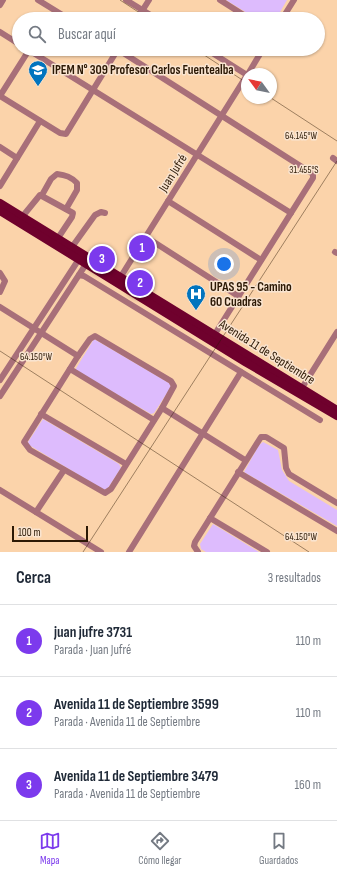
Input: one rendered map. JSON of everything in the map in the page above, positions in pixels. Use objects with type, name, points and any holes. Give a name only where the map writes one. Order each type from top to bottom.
[{"type":"main road","name":"Avenida 11 de Septiembre","points":[[0,203],[72,247],[84,259]]},
{"type":"main road","name":"Avenida 11 de Septiembre","points":[[0,211],[119,280],[300,391],[337,416]]},
{"type":"main road","name":"Avenida 11 de Septiembre","points":[[300,391],[337,410]]},
{"type":"street","points":[[0,5],[3,0]]},
{"type":"street","points":[[38,0],[58,12]]},
{"type":"street","points":[[126,0],[145,12]]},
{"type":"street","points":[[142,10],[149,0]]},
{"type":"street","points":[[220,0],[239,12]]},
{"type":"street","points":[[286,12],[294,0]]},
{"type":"street","points":[[0,32],[12,40]]},
{"type":"street","points":[[24,56],[0,96],[60,133],[66,134],[114,56]]},
{"type":"street","points":[[38,56],[291,213]]},
{"type":"street","points":[[129,56],[313,174],[313,178],[212,337]]},
{"type":"street","points":[[217,56],[241,71]]},
{"type":"street","name":"Juan Jufré","points":[[251,68],[259,56]]},
{"type":"street","name":"Juan Jufré","points":[[119,280],[241,85]]},
{"type":"street","points":[[0,186],[40,121]]},
{"type":"street","points":[[0,147],[17,158]]},
{"type":"street","points":[[22,217],[38,196],[42,195],[51,179],[57,174],[73,178],[77,183],[77,190],[66,209]]},
{"type":"street","points":[[42,195],[66,209],[73,215],[58,238]]},
{"type":"street","points":[[168,201],[261,260]]},
{"type":"street","points":[[72,247],[95,215],[100,212],[105,213]]},
{"type":"street","points":[[146,237],[238,296]]},
{"type":"street","points":[[0,396],[79,275],[84,259]]},
{"type":"street","points":[[0,380],[34,328],[84,259]]},
{"type":"street","points":[[0,272],[5,281],[0,292]]},
{"type":"street","points":[[79,275],[84,276],[320,420]]},
{"type":"street","points":[[0,307],[78,356]]},
{"type":"street","points":[[300,391],[337,332]]},
{"type":"street","points":[[95,336],[171,381],[174,386],[162,408],[110,489],[104,493],[30,450],[25,444],[25,439],[78,356],[90,339],[95,336]]},
{"type":"street","points":[[70,369],[154,420]]},
{"type":"street","points":[[129,552],[240,372]]},
{"type":"street","points":[[162,408],[245,460]]},
{"type":"street","points":[[41,414],[126,464]]},
{"type":"street","points":[[198,552],[194,546],[195,542],[258,439],[261,437],[266,437],[284,448],[286,468],[289,474],[337,503]]},
{"type":"street","points":[[36,512],[64,470]]},
{"type":"street","points":[[238,472],[337,531]]},
{"type":"street","points":[[0,490],[101,552]]},
{"type":"street","points":[[210,518],[267,552]]},
{"type":"shaded area","points":[[226,0],[287,0],[280,12],[246,12]]},
{"type":"shaded area","points":[[94,339],[169,383],[171,387],[154,413],[151,414],[75,370]]},
{"type":"shaded area","points":[[43,419],[119,464],[121,468],[108,488],[104,490],[29,445],[28,442]]},
{"type":"shaded area","points":[[263,442],[278,450],[282,470],[289,481],[337,510],[337,526],[244,472],[259,445]]},
{"type":"shaded area","points":[[213,524],[259,552],[206,552],[201,549],[200,544]]},
{"type":"place","name":"IPEM N° 309 Profesor Carlos Fuentealba","points":[[38,87]]},
{"type":"place","name":"juan jufre 3731","points":[[142,248]]},
{"type":"place","name":"Avenida 11 de Septiembre 3479","points":[[102,259]]},
{"type":"place","name":"Avenida 11 de Septiembre 3599","points":[[140,283]]},
{"type":"place","name":"UPAS 95 - Camino 60 Cuadras","points":[[196,311]]}]
